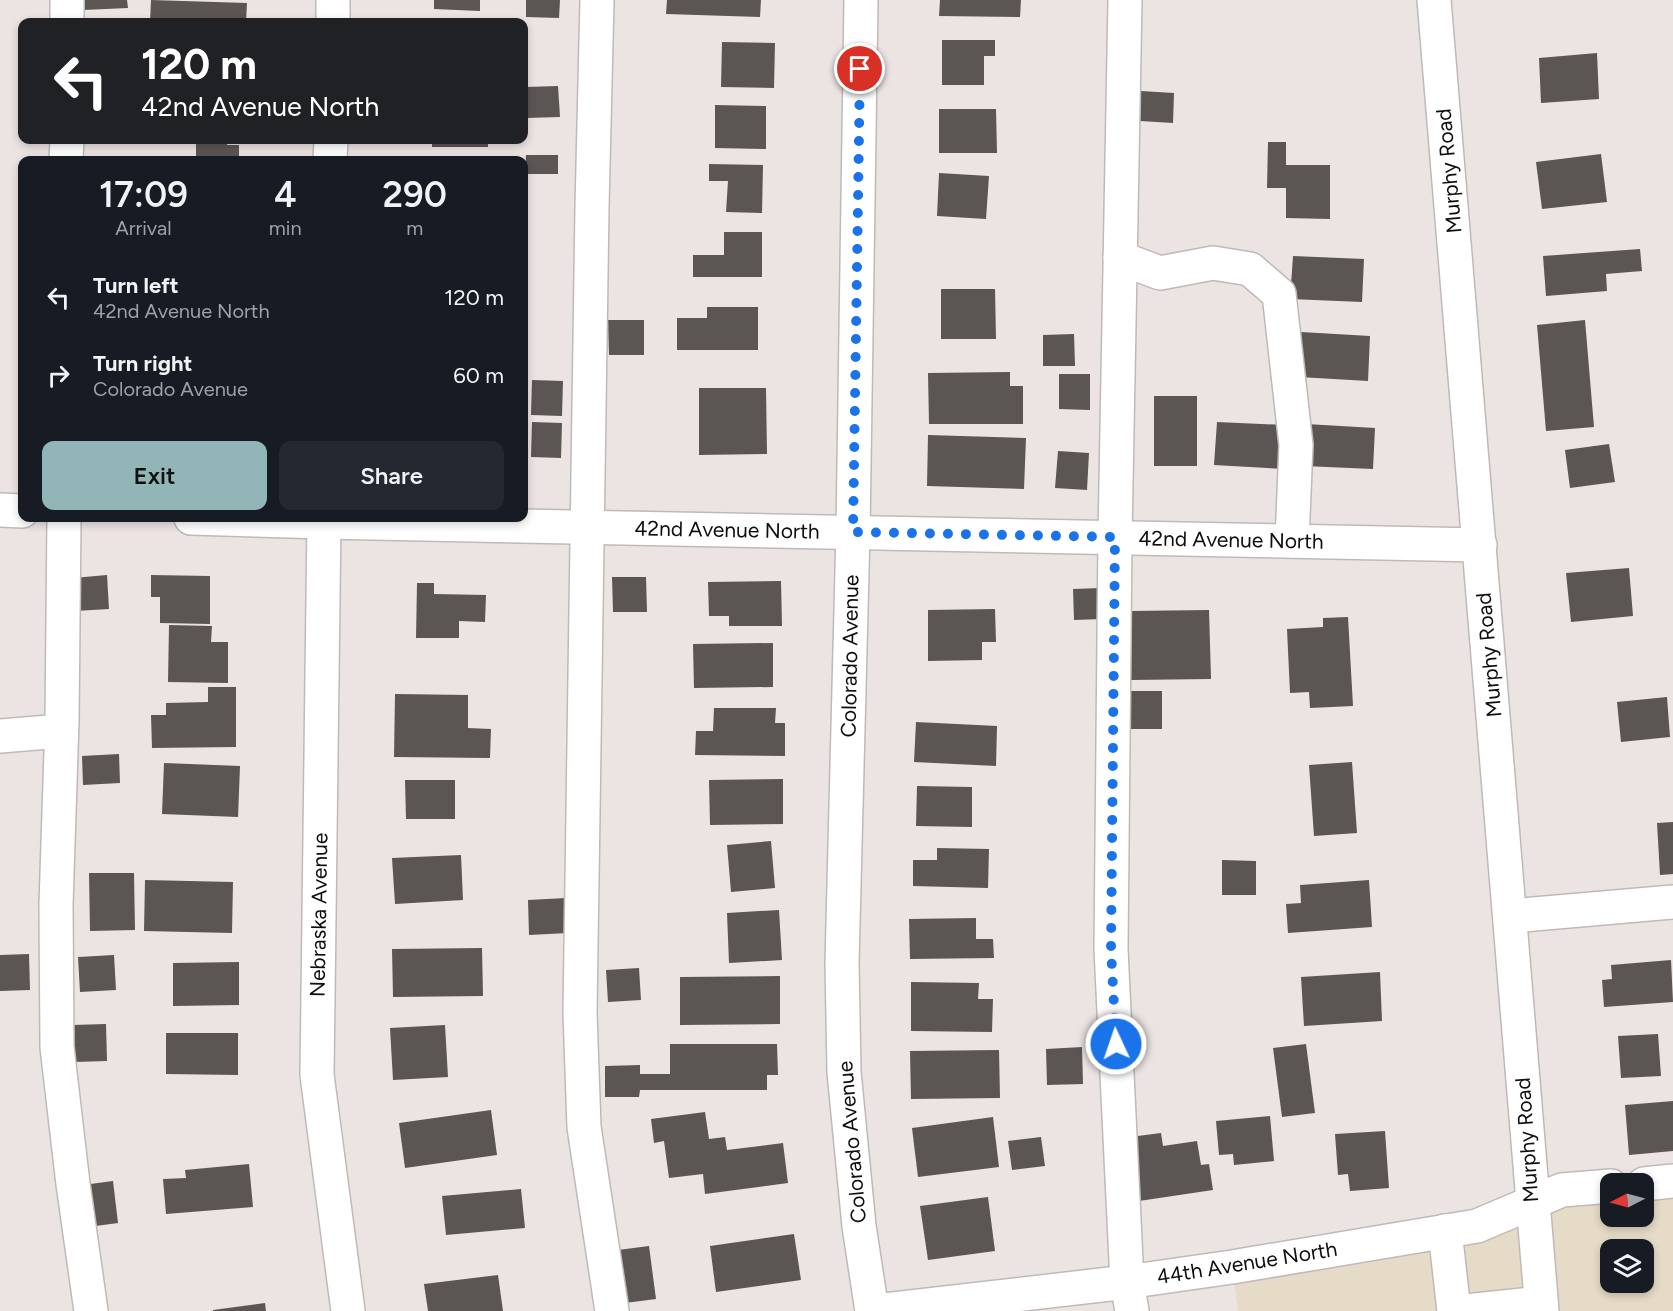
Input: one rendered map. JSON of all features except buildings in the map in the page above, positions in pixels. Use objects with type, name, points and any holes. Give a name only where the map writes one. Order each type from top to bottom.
[{"type":"street","points":[[67,0],[67,18]]},
{"type":"street","points":[[333,0],[333,18]]},
{"type":"street","points":[[597,0],[580,1013],[584,1127],[612,1311]]},
{"type":"street","name":"Colorado Avenue","points":[[861,0],[853,532],[842,963],[844,1072],[859,1226],[874,1311]]},
{"type":"street","points":[[1125,0],[1115,537],[1111,949],[1129,1296]]},
{"type":"street","name":"Murphy Road","points":[[1434,0],[1542,1307]]},
{"type":"street","points":[[1120,258],[1160,273],[1213,263],[1250,269],[1279,294],[1296,446],[1292,541]]},
{"type":"street","points":[[0,510],[18,511]]},
{"type":"street","points":[[64,522],[56,905],[57,1047],[91,1311]]},
{"type":"street","name":"Nebraska Avenue","points":[[324,522],[317,1075],[348,1311]]},
{"type":"street","name":"42nd Avenue North","points":[[399,522],[1480,545]]},
{"type":"street","points":[[0,736],[61,731]]},
{"type":"street","points":[[1511,916],[1673,902]]},
{"type":"street","points":[[1654,1183],[1673,1181]]},
{"type":"street","name":"44th Avenue North","points":[[874,1311],[1129,1296],[1232,1267],[1477,1226],[1562,1190],[1600,1187]]},
{"type":"street","points":[[1445,1231],[1454,1311]]},
{"type":"street","points":[[1466,1311],[1542,1307]]},
{"type":"shaded area","points":[[1673,1181],[1673,1311],[1238,1311],[1232,1267],[1600,1188],[1600,1227],[1654,1227],[1654,1183]]},
{"type":"route","points":[[860,69],[853,532],[1115,537],[1111,949],[1116,1044]]}]
